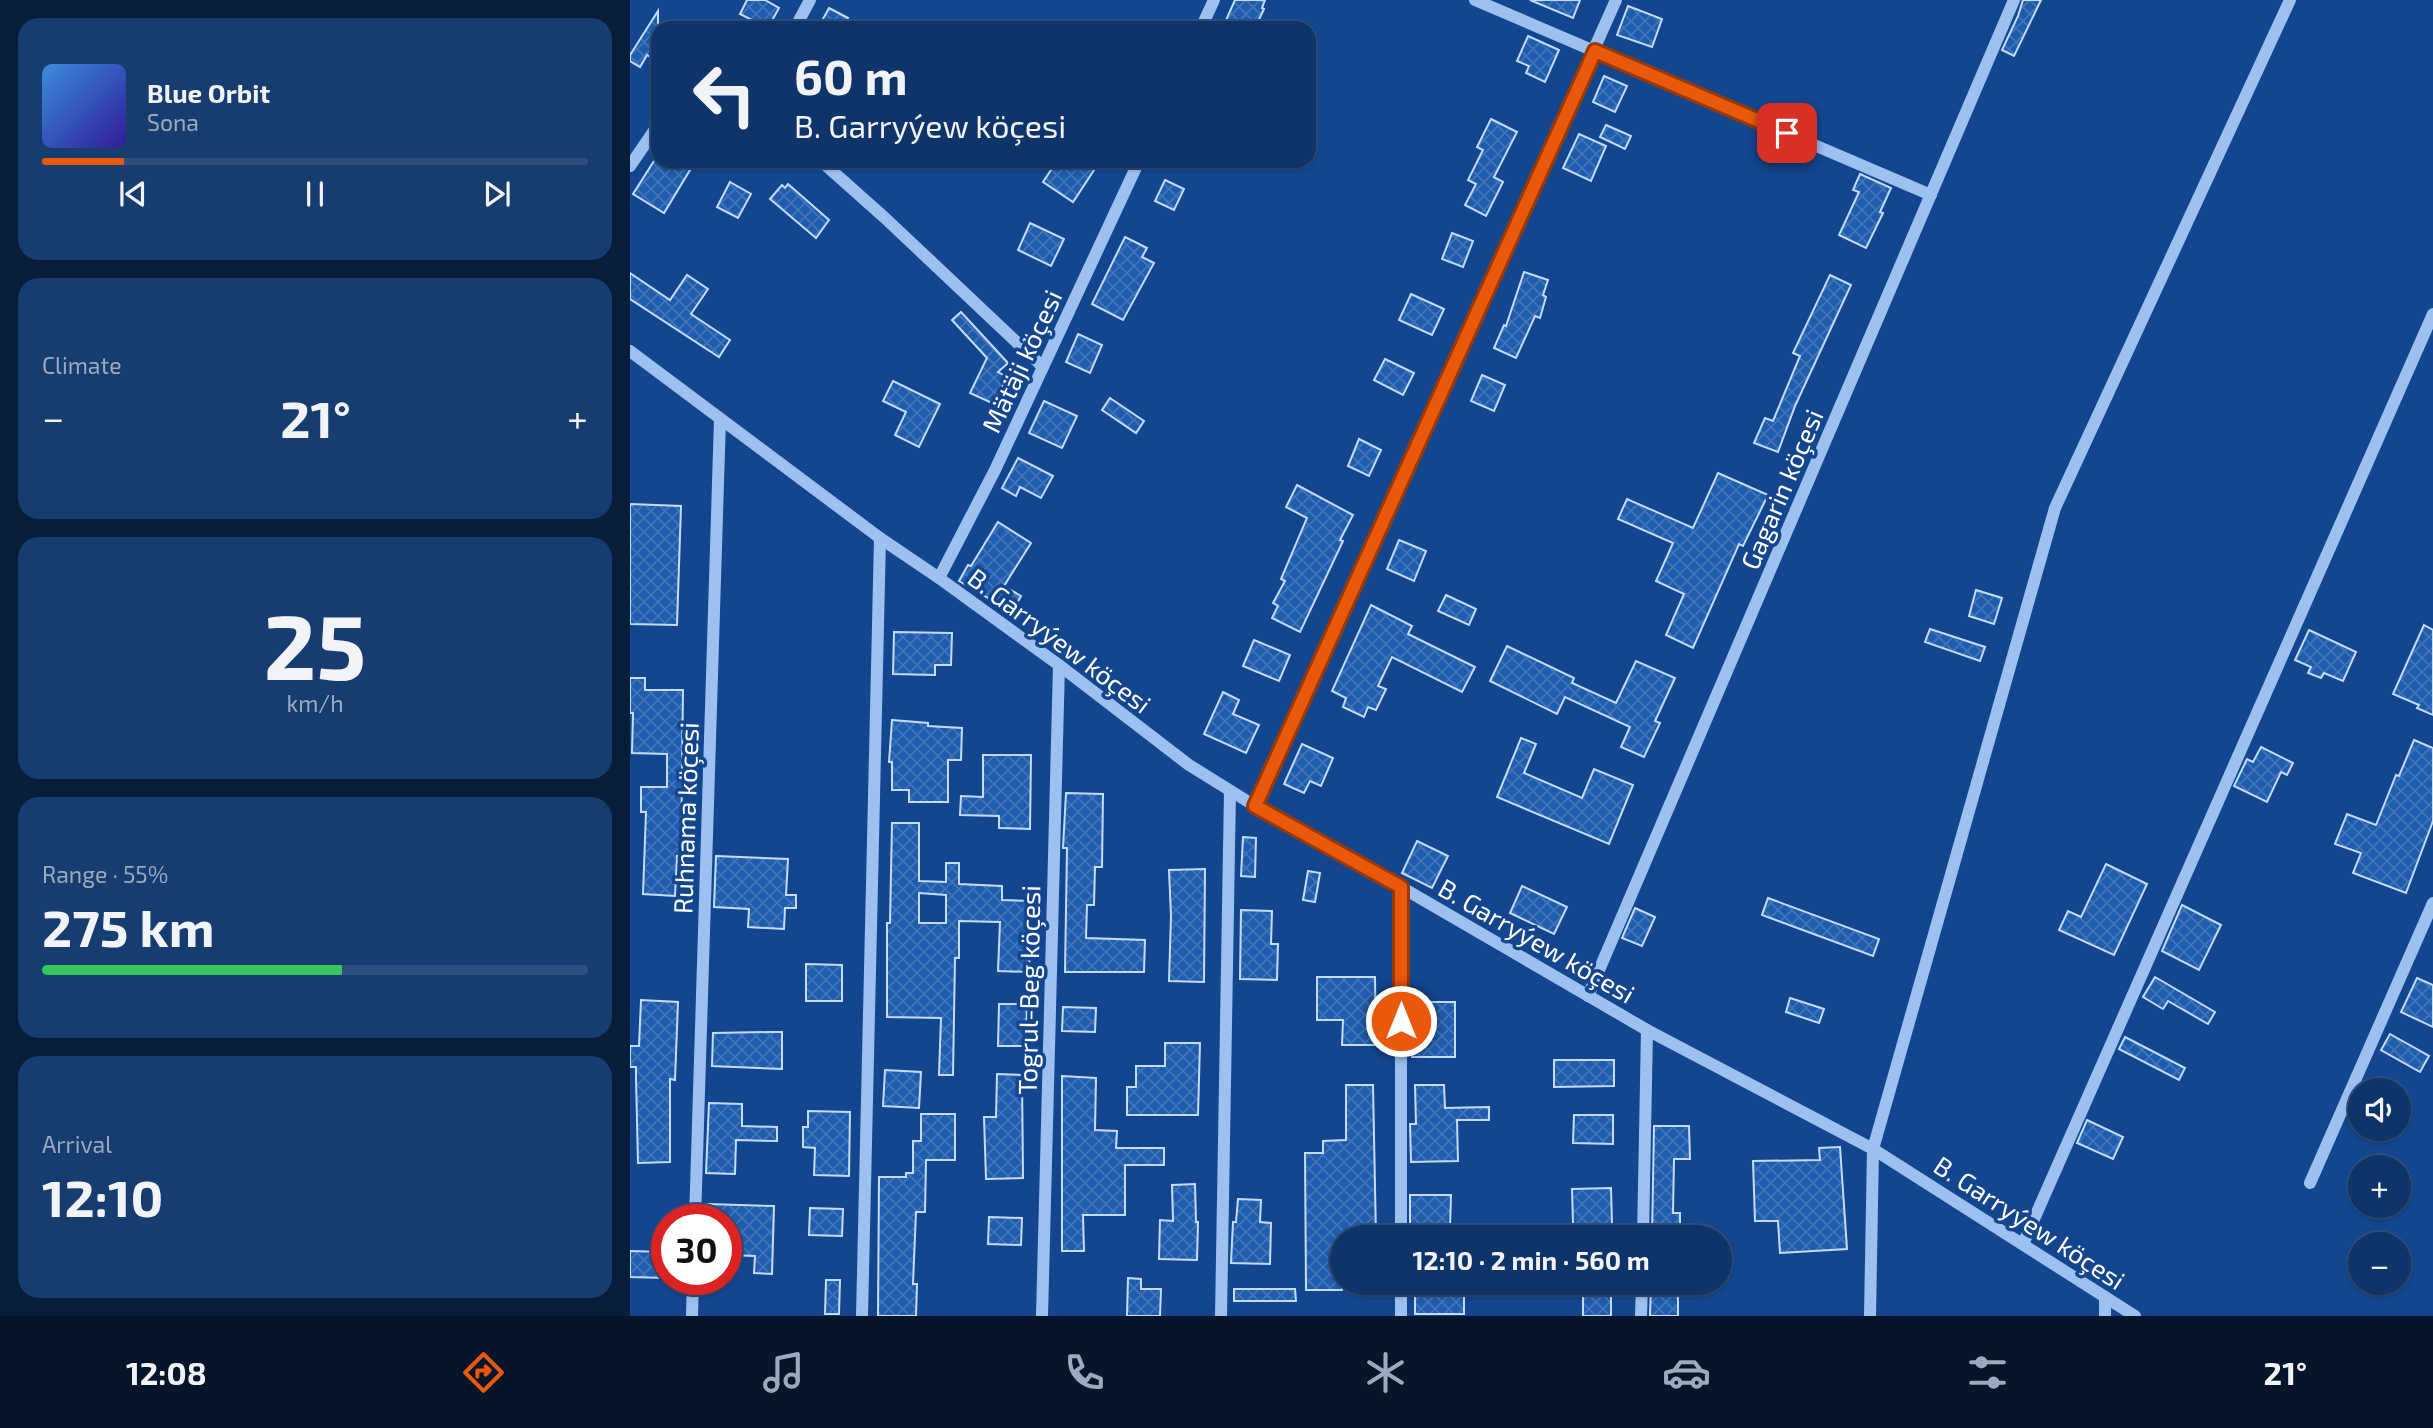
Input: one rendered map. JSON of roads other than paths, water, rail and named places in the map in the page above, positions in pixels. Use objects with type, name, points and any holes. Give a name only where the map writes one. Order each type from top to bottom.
[{"type":"street","points":[[799,21],[810,0]]},
{"type":"street","points":[[1204,21],[1214,0]]},
{"type":"street","points":[[1475,0],[1931,195]]},
{"type":"street","points":[[1255,806],[1616,0]]},
{"type":"street","name":"Gagarin köçesi","points":[[1588,996],[2014,0]]},
{"type":"street","points":[[1870,1316],[1873,1149],[2055,508],[2290,0]]},
{"type":"street","points":[[630,166],[651,135]]},
{"type":"street","points":[[829,168],[1043,367]]},
{"type":"street","name":"Mätäji köçesi","points":[[939,578],[995,470],[1136,168]]},
{"type":"street","points":[[2023,1244],[2433,314]]},
{"type":"street","name":"B. Garryýew köçesi","points":[[630,351],[880,538],[1059,665],[1189,765],[1255,806],[1401,887],[1647,1030],[1873,1149],[2135,1316]]},
{"type":"street","name":"Ruhnama köçesi","points":[[695,1204],[720,419]]},
{"type":"street","points":[[862,1316],[880,538]]},
{"type":"street","name":"Togrul-Beg köçesi","points":[[1042,1316],[1059,665]]},
{"type":"street","points":[[1221,1316],[1230,791]]},
{"type":"street","points":[[1401,887],[1401,1225]]},
{"type":"street","points":[[2310,1183],[2433,903]]},
{"type":"street","points":[[1643,1225],[1647,1030]]},
{"type":"street","points":[[692,1316],[693,1295]]},
{"type":"street","points":[[1401,1295],[1401,1316]]},
{"type":"street","points":[[1641,1316],[1642,1295]]},
{"type":"street","points":[[2105,1297],[2105,1316]]}]
